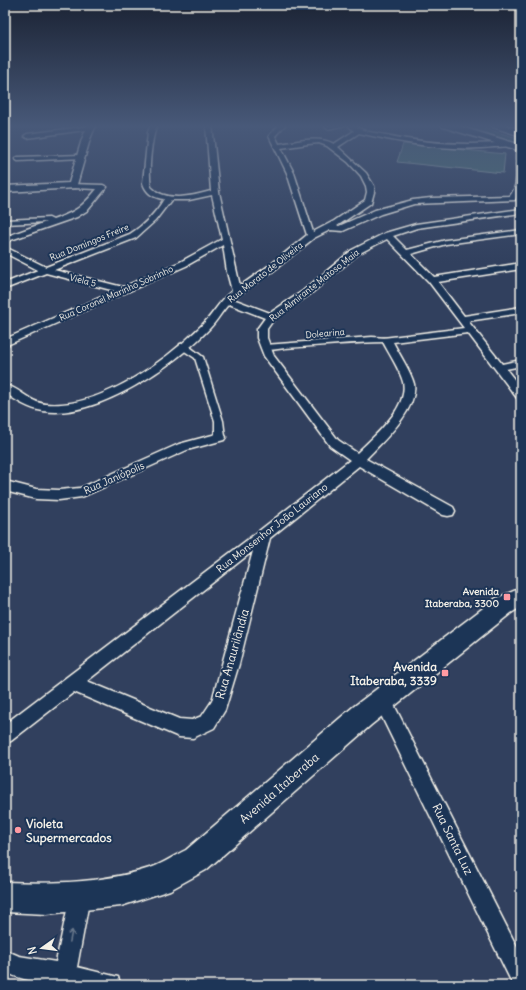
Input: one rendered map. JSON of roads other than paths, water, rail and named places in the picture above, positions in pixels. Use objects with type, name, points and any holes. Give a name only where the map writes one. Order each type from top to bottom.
[{"type":"main road","name":"Avenida Itaberaba","points":[[5,897],[48,898],[121,891],[160,880],[196,860],[362,716],[504,606],[521,597]]},
{"type":"street","points":[[73,186],[77,171]]},
{"type":"street","points":[[148,171],[148,187],[154,193],[168,199],[192,197],[215,192]]},
{"type":"street","points":[[213,171],[215,192],[226,240],[231,272],[237,293]]},
{"type":"street","name":"Rua Morato de Oliveira","points":[[5,388],[29,404],[44,408],[59,410],[81,406],[98,401],[170,358],[204,329],[226,300],[311,236],[306,227],[289,171]]},
{"type":"street","points":[[311,236],[345,218],[368,201],[371,196],[371,188],[367,179],[359,171]]},
{"type":"street","points":[[329,227],[340,230],[378,212],[413,202],[439,199],[512,198],[516,195],[520,180]]},
{"type":"street","points":[[5,189],[73,186],[103,187],[85,208],[74,215],[5,240]]},
{"type":"street","name":"Rua Domingos Freire","points":[[5,286],[133,236],[145,228],[162,209],[168,199]]},
{"type":"street","name":"Rua Almirante Matoso Maia","points":[[448,511],[358,460],[334,443],[278,368],[265,347],[262,338],[262,329],[271,317],[306,293],[355,252],[388,235],[416,226],[521,212]]},
{"type":"street","points":[[5,222],[63,219]]},
{"type":"street","points":[[404,253],[446,242],[521,232]]},
{"type":"street","points":[[388,235],[432,280],[498,368],[521,396]]},
{"type":"street","name":"Rua Coronel Marinho Sobrinho","points":[[5,343],[182,264],[226,240]]},
{"type":"street","name":"Viela 5","points":[[5,250],[45,270],[122,290]]},
{"type":"street","points":[[432,280],[521,266]]},
{"type":"street","points":[[226,300],[271,317]]},
{"type":"street","points":[[462,320],[521,310]]},
{"type":"street","points":[[386,340],[470,330]]},
{"type":"street","name":"Dolearina","points":[[265,347],[289,347],[371,339],[386,340]]},
{"type":"street","name":"Rua Monsenhor João Lauriano","points":[[5,735],[264,535],[358,460],[386,431],[405,406],[409,394],[408,382],[386,340]]},
{"type":"street","points":[[183,346],[199,357],[219,421],[220,437]]},
{"type":"street","points":[[498,368],[521,363]]},
{"type":"street","name":"Rua Janiópolis","points":[[5,486],[36,494],[59,495],[82,492],[183,447],[220,437]]},
{"type":"street","name":"Rua Anaurilândia","points":[[72,683],[179,728],[193,729],[208,722],[219,704],[231,664],[264,535]]},
{"type":"street","name":"Rua Santa Luz","points":[[383,701],[521,978]]},
{"type":"street","points":[[65,975],[80,896]]},
{"type":"street","points":[[5,961],[18,967],[110,985]]},
{"type":"place","name":"Avenida Itaberaba, 3300","points":[[507,597]]},
{"type":"place","name":"Avenida Itaberaba, 3339","points":[[445,673]]},
{"type":"place","name":"Violeta Supermercados","points":[[18,830]]}]
